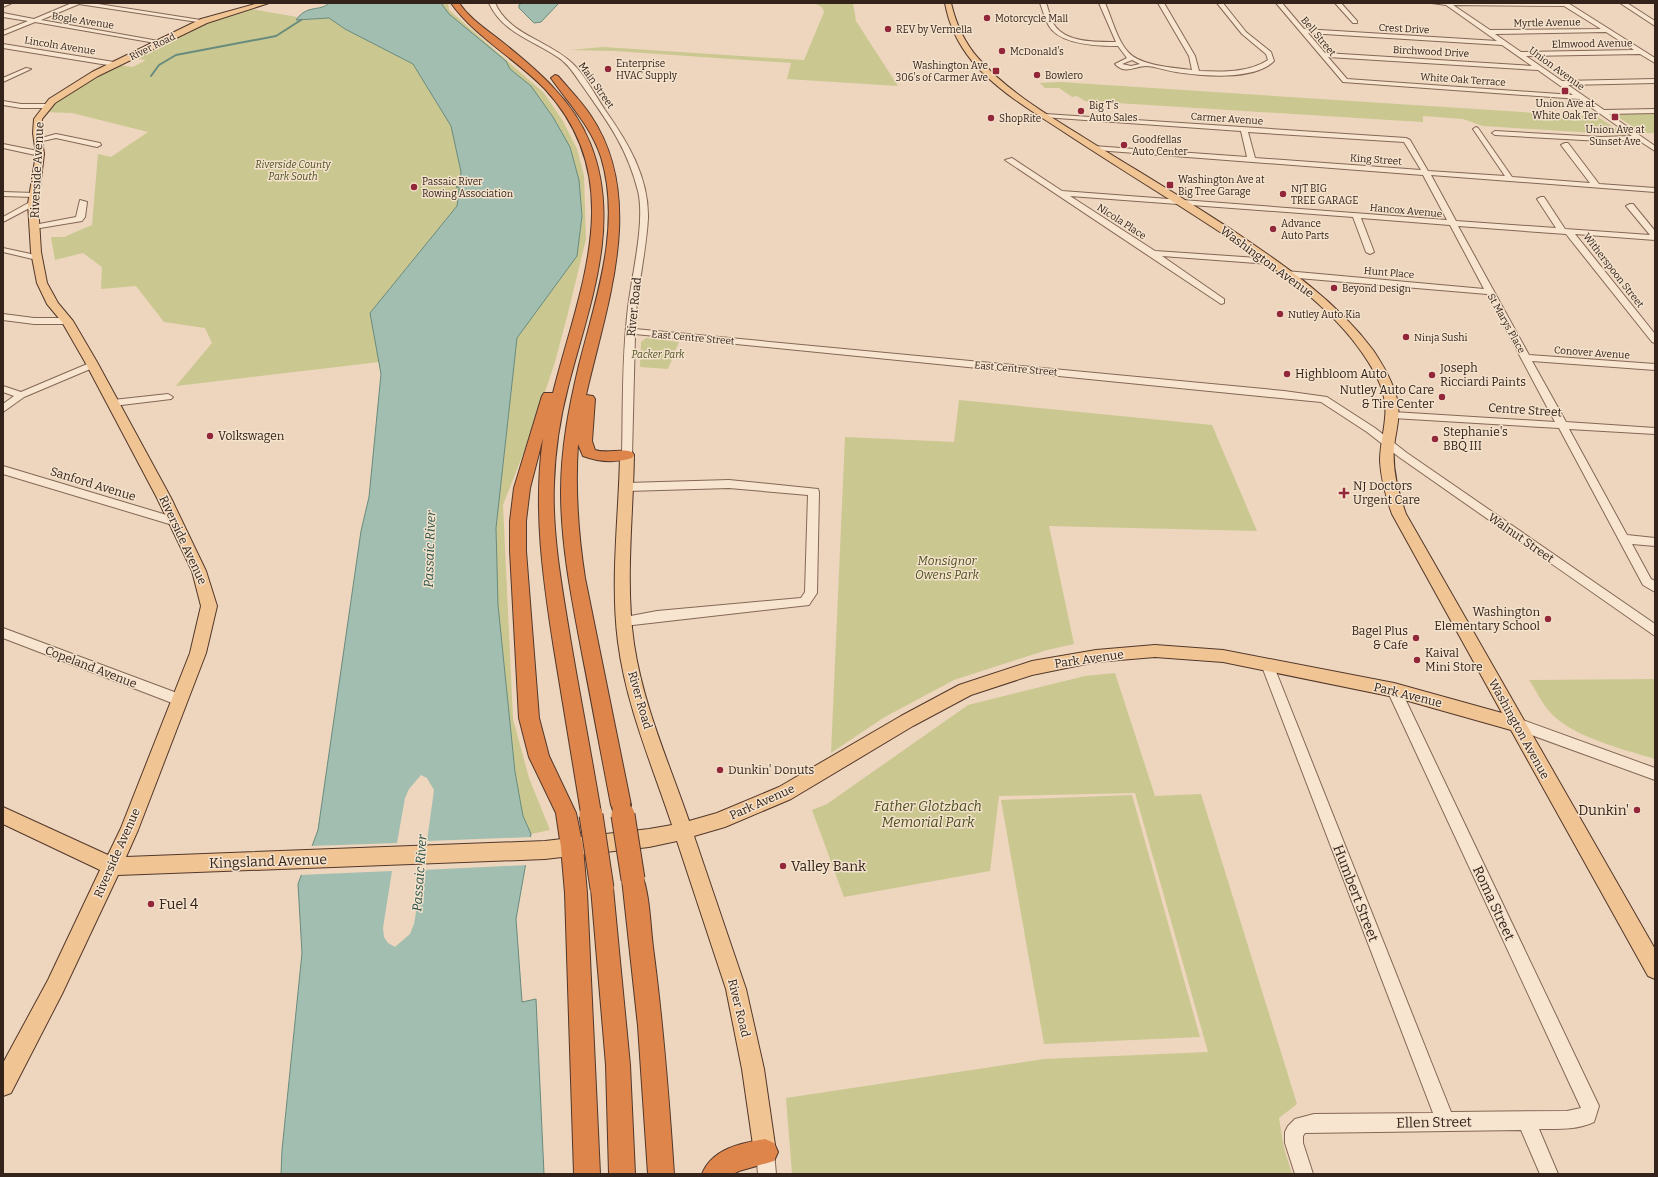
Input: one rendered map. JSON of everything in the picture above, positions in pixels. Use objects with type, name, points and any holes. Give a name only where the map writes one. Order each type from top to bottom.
[{"type":"highway","points":[[455,3],[466,16],[529,68],[552,90],[570,116],[589,155],[597,189],[599,214],[597,242],[589,287],[556,409],[548,454],[546,505],[547,532],[553,589],[591,813],[602,888],[618,1064],[622,1174]]},
{"type":"highway","points":[[470,6],[482,18],[527,54]]},
{"type":"highway","points":[[549,72],[571,96],[587,118],[600,142],[610,176],[615,213],[614,241],[588,397],[586,448],[588,453],[600,457],[627,455]]},
{"type":"highway","points":[[603,304],[581,387],[573,430],[569,502],[578,583],[621,805],[633,879],[652,1034],[661,1174]]},
{"type":"highway","points":[[568,364],[554,379],[526,471],[519,504],[518,535],[529,718],[533,738],[540,757],[566,813],[572,847],[576,893],[587,1174]]},
{"type":"highway","points":[[715,1174],[730,1161],[743,1156],[766,1163]]},
{"type":"main road","name":"River Road","points":[[47,106],[72,87],[114,64],[204,22],[266,3]]},
{"type":"main road","name":"Washington Avenue","points":[[948,3],[952,25],[960,40],[971,55],[1004,87],[1045,116],[1181,202],[1270,261],[1328,308],[1365,348],[1384,377],[1390,393],[1393,415],[1388,443],[1388,477],[1399,514],[1655,969]]},
{"type":"main road","name":"Riverside Avenue","points":[[3,1085],[55,987],[129,830],[198,653],[209,606],[205,587],[176,522],[92,365],[67,321],[53,304],[42,283],[37,258],[33,199],[40,154],[37,133],[38,119],[47,106]]},
{"type":"main road","name":"River Road","points":[[627,455],[624,621],[627,649],[640,705],[736,989],[753,1069],[766,1163]]},
{"type":"main road","name":"Park Avenue","points":[[545,850],[649,838],[683,832],[719,821],[785,793],[907,721],[965,690],[1032,668],[1096,656],[1155,651],[1223,656],[1394,690],[1517,724]]},
{"type":"main road","name":"Kingsland Avenue","points":[[3,815],[112,866],[545,850]]},
{"type":"street","points":[[3,5],[9,3]]},
{"type":"street","points":[[3,33],[78,3]]},
{"type":"street","points":[[81,3],[204,22]]},
{"type":"street","name":"Main Street","points":[[492,3],[499,17],[507,25],[559,56],[576,71],[627,147],[642,192],[644,211]]},
{"type":"street","points":[[1043,3],[1051,25],[1060,34],[1083,41],[1121,44]]},
{"type":"street","points":[[1102,3],[1126,54],[1145,64],[1169,69],[1196,72],[1246,73],[1265,67],[1271,61],[1269,53],[1244,34],[1220,3]]},
{"type":"street","points":[[1161,3],[1192,56],[1196,72]]},
{"type":"street","name":"Bell Street","points":[[1279,3],[1345,81]]},
{"type":"street","points":[[1338,3],[1355,22]]},
{"type":"street","points":[[1435,3],[1565,4],[1655,61]]},
{"type":"street","name":"Union Avenue","points":[[1447,3],[1655,149]]},
{"type":"street","points":[[1623,3],[1655,24]]},
{"type":"street","name":"Bogle Avenue","points":[[3,15],[161,42]]},
{"type":"street","name":"Myrtle Avenue","points":[[1489,32],[1605,30]]},
{"type":"street","name":"Crest Drive","points":[[1302,31],[1504,42]]},
{"type":"street","name":"Lincoln Avenue","points":[[3,46],[114,64]]},
{"type":"street","name":"Elmwood Avenue","points":[[1521,54],[1640,52]]},
{"type":"street","name":"Birchwood Drive","points":[[1322,55],[1539,68]]},
{"type":"street","points":[[1132,58],[1118,64],[1126,68],[1145,64]]},
{"type":"street","points":[[3,80],[28,69]]},
{"type":"street","name":"White Oak Terrace","points":[[1345,81],[1579,96]]},
{"type":"street","points":[[1560,83],[1655,81]]},
{"type":"street","points":[[3,103],[21,106],[47,106]]},
{"type":"street","points":[[1601,112],[1655,111]]},
{"type":"street","name":"Carmer Avenue","points":[[1045,116],[1406,140]]},
{"type":"street","points":[[1476,128],[1510,179]]},
{"type":"street","points":[[1244,129],[1252,161]]},
{"type":"street","points":[[1495,133],[1594,138],[1640,138]]},
{"type":"street","points":[[38,140],[56,136],[97,145]]},
{"type":"street","name":"St Marys Place","points":[[1406,140],[1426,173],[1527,358],[1647,582],[1655,587]]},
{"type":"street","points":[[3,146],[40,154]]},
{"type":"street","points":[[1565,146],[1596,186]]},
{"type":"street","name":"King Street","points":[[1096,148],[1252,161],[1655,190]]},
{"type":"street","name":"Nicola Place","points":[[1009,160],[1151,252],[1221,301]]},
{"type":"street","name":"Hancox Avenue","points":[[1060,193],[1567,233],[1655,237]]},
{"type":"street","points":[[3,194],[33,199]]},
{"type":"street","points":[[3,220],[33,199]]},
{"type":"street","name":"Witherspoon Street","points":[[1541,199],[1655,340]]},
{"type":"street","points":[[34,227],[79,219],[82,217],[83,202]]},
{"type":"street","points":[[1630,206],[1655,237]]},
{"type":"street","name":"River Road","points":[[627,455],[630,331],[644,211]]},
{"type":"street","points":[[1356,216],[1370,252]]},
{"type":"street","points":[[3,250],[37,258]]},
{"type":"street","points":[[1151,252],[1270,261]]},
{"type":"street","name":"Hunt Place","points":[[1286,274],[1490,292]]},
{"type":"street","points":[[3,317],[34,321],[67,321]]},
{"type":"street","name":"East Centre Street","points":[[630,331],[1324,399],[1388,443]]},
{"type":"street","name":"Conover Avenue","points":[[1527,358],[1655,367]]},
{"type":"street","points":[[3,409],[21,395],[92,365]]},
{"type":"street","points":[[3,389],[21,395]]},
{"type":"street","points":[[113,403],[168,397]]},
{"type":"street","name":"Centre Street","points":[[1393,415],[1655,431]]},
{"type":"street","name":"Walnut Street","points":[[1388,443],[1655,631]]},
{"type":"street","name":"Sanford Avenue","points":[[3,470],[176,522]]},
{"type":"street","points":[[624,621],[805,602],[811,593],[814,492],[730,484],[627,487]]},
{"type":"street","points":[[1625,539],[1655,542]]},
{"type":"street","name":"Copeland Avenue","points":[[3,633],[180,700]]},
{"type":"street","name":"Humbert Street","points":[[1267,664],[1445,1122]]},
{"type":"street","name":"Roma Street","points":[[1394,690],[1590,1106],[1588,1116]]},
{"type":"street","name":"Park Avenue","points":[[1517,724],[1655,774]]},
{"type":"street","name":"Ellen Street","points":[[1304,1174],[1294,1143],[1294,1132],[1301,1125],[1314,1123],[1567,1120],[1588,1116]]},
{"type":"street","points":[[1526,1121],[1549,1174]]},
{"type":"green space","points":[[441,3],[448,3],[449,10],[544,93],[563,121],[577,149],[584,176],[586,239],[568,313],[555,362],[532,431],[503,505],[513,719],[529,778],[550,830],[531,834],[523,816],[515,772],[498,605],[496,528],[517,338],[577,256],[582,216],[579,180],[570,147],[553,117],[531,86],[510,69],[505,61],[449,14]]},
{"type":"green space","points":[[814,3],[853,3],[856,21],[898,86],[787,79],[791,63],[615,51],[570,50],[603,47],[804,60],[824,12],[822,7]]},
{"type":"green space","name":"Riverside County Park South","points":[[251,9],[297,17],[296,20],[329,18],[345,29],[413,64],[451,126],[461,172],[457,206],[370,313],[379,362],[176,386],[212,343],[205,328],[164,322],[136,286],[101,289],[102,267],[83,253],[55,260],[51,237],[64,237],[92,225],[98,154],[111,157],[148,132],[72,113],[42,112],[52,101],[117,65],[133,67],[146,60],[128,58],[172,35],[203,21],[235,11]]},
{"type":"green space","points":[[1060,82],[1598,117],[1626,135],[1483,126],[1463,119],[1423,116],[1423,122],[1085,101],[1077,96],[1072,97],[1059,88],[1045,88],[1040,83]]},
{"type":"green space","points":[[1655,113],[1655,133],[1643,133],[1613,114]]},
{"type":"green space","name":"Packer Park","points":[[646,338],[679,342],[668,369],[640,367],[641,342]]},
{"type":"green space","name":"Monsignor Owens Park","points":[[959,400],[1212,425],[1257,531],[1049,526],[1074,644],[1047,650],[954,680],[883,718],[831,753],[845,437],[954,442]]},
{"type":"green space","name":"Father Glotzbach Memorial Park","points":[[1115,673],[1155,796],[1201,794],[1297,1104],[1279,1118],[1284,1148],[1292,1174],[792,1174],[786,1098],[1044,1059],[1208,1052],[1135,793],[999,796],[990,871],[844,897],[812,810],[827,804],[968,705],[1085,676]]},
{"type":"green space","points":[[1655,679],[1655,759],[1598,741],[1570,728],[1559,720],[1543,704],[1529,680]]},
{"type":"green space","points":[[1132,795],[1200,1037],[1044,1044],[1001,800]]},
{"type":"water","name":"Passaic River","points":[[329,3],[441,3],[449,14],[506,61],[510,69],[531,86],[553,117],[570,147],[579,180],[582,216],[577,256],[517,338],[496,528],[498,605],[515,772],[523,816],[531,834],[516,919],[522,1002],[536,999],[544,1174],[281,1174],[282,1150],[302,953],[298,884],[318,830],[361,531],[369,497],[381,374],[370,313],[457,206],[459,192],[455,192],[459,191],[459,188],[456,187],[460,185],[461,172],[451,126],[413,64],[345,29],[329,18],[296,20],[305,12],[325,6]]},
{"type":"water","points":[[522,3],[559,3],[541,22],[534,23],[519,8],[519,5]]},
{"type":"pier","points":[[421,775],[427,778],[434,790],[427,841],[532,837],[528,865],[423,870],[414,924],[410,934],[395,947],[388,943],[384,937],[383,928],[392,871],[299,875],[310,846],[397,843],[405,798],[409,789]]},
{"type":"waterway","points":[[151,76],[159,65],[176,55],[276,36],[301,20]]},
{"type":"place","name":"Motorcycle Mall","points":[[987,18]]},
{"type":"place","name":"REV by Vermella","points":[[888,29]]},
{"type":"place","name":"McDonald's","points":[[1002,51]]},
{"type":"place","name":"Enterprise HVAC Supply","points":[[608,69]]},
{"type":"place","name":"Washington Ave 306's of Carmer Ave","points":[[996,71]]},
{"type":"place","name":"Bowlero","points":[[1037,75]]},
{"type":"place","name":"Union Ave at White Oak Ter","points":[[1565,91]]},
{"type":"place","name":"Big T's Auto Sales","points":[[1081,111]]},
{"type":"place","name":"Union Ave at Sunset Ave","points":[[1615,117]]},
{"type":"place","name":"ShopRite","points":[[991,118]]},
{"type":"place","name":"Goodfellas Auto Center","points":[[1124,145]]},
{"type":"place","name":"Washington Ave at Big Tree Garage","points":[[1170,185]]},
{"type":"place","name":"Passaic River Rowing Association","points":[[414,187]]},
{"type":"place","name":"NJT BIG TREE GARAGE","points":[[1283,194]]},
{"type":"place","name":"Advance Auto Parts","points":[[1273,229]]},
{"type":"place","name":"Beyond Design","points":[[1334,288]]},
{"type":"place","name":"Nutley Auto Kia","points":[[1280,314]]},
{"type":"place","name":"Ninja Sushi","points":[[1406,337]]},
{"type":"place","name":"Highbloom Auto","points":[[1287,374]]},
{"type":"place","name":"Joseph Ricciardi Paints","points":[[1432,375]]},
{"type":"place","name":"Nutley Auto Care & Tire Center","points":[[1442,397]]},
{"type":"place","name":"Volkswagen","points":[[210,436]]},
{"type":"place","name":"Stephanie's BBQ III","points":[[1435,439]]},
{"type":"place","name":"NJ Doctors Urgent Care","points":[[1344,493]]},
{"type":"place","name":"Washington Elementary School","points":[[1548,619]]},
{"type":"place","name":"Bagel Plus & Cafe","points":[[1416,638]]},
{"type":"place","name":"Kaival Mini Store","points":[[1417,660]]},
{"type":"place","name":"Dunkin' Donuts","points":[[720,770]]},
{"type":"place","name":"Dunkin'","points":[[1637,810]]},
{"type":"place","name":"Valley Bank","points":[[783,866]]},
{"type":"place","name":"Fuel 4","points":[[151,904]]}]
